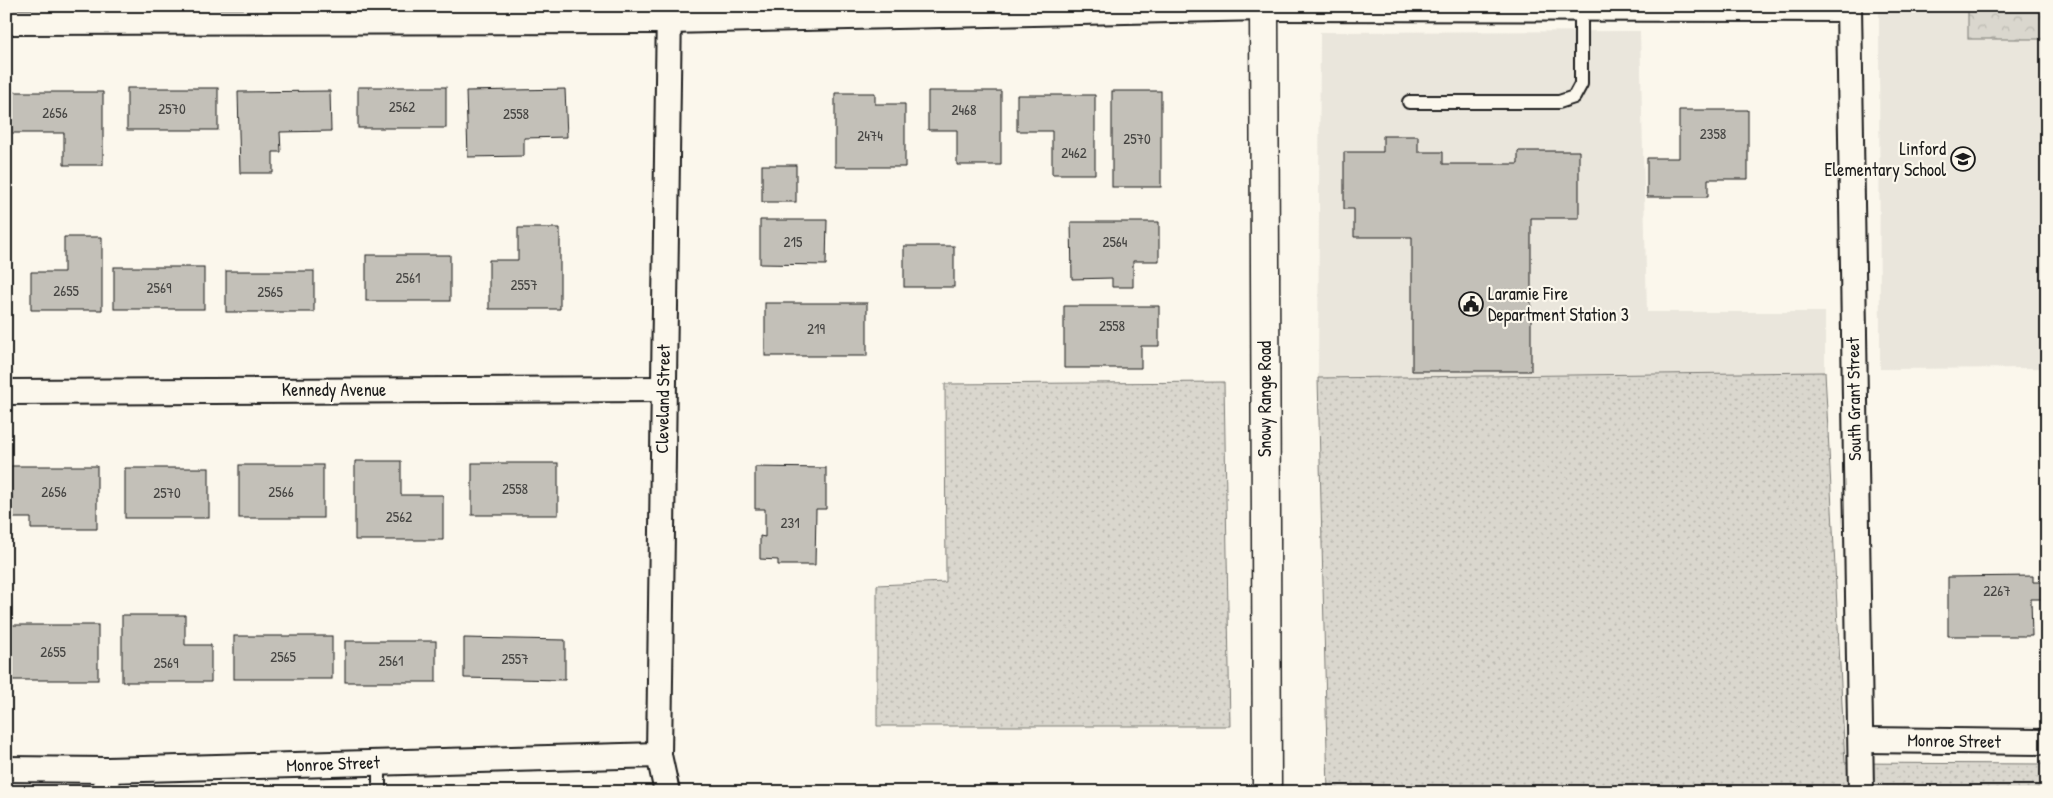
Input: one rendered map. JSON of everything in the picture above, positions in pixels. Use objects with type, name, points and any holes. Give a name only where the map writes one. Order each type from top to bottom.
[{"type":"main road","name":"Snowy Range Road","points":[[1264,7],[1267,792]]},
{"type":"street","points":[[6,22],[100,14],[669,14],[1264,7],[1849,8]]},
{"type":"street","name":"South Grant Street","points":[[1849,8],[1854,415],[1862,740],[1861,792]]},
{"type":"street","name":"Cleveland Street","points":[[667,792],[659,755],[669,14]]},
{"type":"street","name":"Kennedy Avenue","points":[[6,392],[663,389]]},
{"type":"street","name":"Monroe Street","points":[[1862,740],[2047,742]]},
{"type":"street","name":"Monroe Street","points":[[6,769],[106,781],[379,762],[659,755]]},
{"type":"lane","points":[[1409,102],[1559,102],[1574,97],[1581,84],[1581,8]]},
{"type":"lane","points":[[379,762],[379,792]]},
{"type":"shaded area","name":"Linford Elementary School","points":[[1879,6],[2047,6],[2047,368],[1880,369]]},
{"type":"shaded area","points":[[1640,31],[1647,312],[1825,312],[1825,372],[1318,378],[1320,32]]},
{"type":"green space","points":[[1968,6],[2047,6],[2047,39],[1968,39]]},
{"type":"green space","points":[[1825,372],[1845,763],[2047,764],[2047,792],[1328,792],[1318,378]]},
{"type":"green space","points":[[1224,382],[1230,726],[877,726],[877,585],[946,582],[945,384]]},
{"type":"building","points":[[358,87],[446,87],[446,128],[358,128]]},
{"type":"building","points":[[127,88],[218,88],[218,130],[127,130]]},
{"type":"building","points":[[565,89],[567,137],[524,138],[524,156],[468,157],[466,91]]},
{"type":"building","points":[[330,91],[331,131],[280,132],[281,152],[273,152],[273,173],[240,173],[238,92]]},
{"type":"building","points":[[928,91],[1001,91],[1001,165],[957,165],[957,130],[928,130]]},
{"type":"building","points":[[1112,91],[1161,91],[1161,187],[1112,187]]},
{"type":"building","points":[[6,92],[103,92],[103,165],[64,165],[64,133],[6,133]]},
{"type":"building","points":[[835,93],[875,93],[875,104],[905,104],[905,167],[835,167]]},
{"type":"building","points":[[1017,95],[1095,95],[1095,174],[1052,174],[1052,131],[1017,131]]},
{"type":"building","points":[[1679,110],[1748,110],[1748,179],[1708,179],[1708,197],[1647,197],[1647,158],[1679,158]]},
{"type":"building","name":"Laramie Fire Department Station 3","points":[[1383,136],[1418,136],[1418,152],[1443,152],[1443,164],[1518,164],[1518,151],[1579,151],[1579,218],[1531,218],[1531,371],[1412,371],[1412,237],[1354,237],[1354,209],[1344,209],[1344,152],[1383,152]]},
{"type":"building","points":[[762,165],[796,165],[796,202],[762,202]]},
{"type":"building","points":[[760,220],[827,220],[826,265],[760,264]]},
{"type":"building","points":[[1071,222],[1159,222],[1159,261],[1133,261],[1133,287],[1112,287],[1112,278],[1072,279]]},
{"type":"building","points":[[518,228],[560,228],[560,309],[489,309],[489,260],[518,260]]},
{"type":"building","points":[[64,237],[102,237],[102,310],[31,310],[31,272],[64,272]]},
{"type":"building","points":[[904,246],[954,246],[954,287],[904,287]]},
{"type":"building","points":[[366,255],[450,255],[450,301],[366,301]]},
{"type":"building","points":[[114,267],[204,267],[204,309],[114,309]]},
{"type":"building","points":[[226,271],[314,271],[314,312],[226,312]]},
{"type":"building","points":[[765,303],[867,303],[867,356],[765,356]]},
{"type":"building","points":[[1064,306],[1159,306],[1159,346],[1141,346],[1141,368],[1064,368]]},
{"type":"building","points":[[355,461],[401,461],[401,495],[443,495],[443,540],[355,540]]},
{"type":"building","points":[[472,463],[558,463],[558,515],[472,515]]},
{"type":"building","points":[[239,465],[323,465],[323,518],[239,518]]},
{"type":"building","points":[[10,466],[97,466],[97,529],[31,529],[31,518],[10,518]]},
{"type":"building","points":[[755,467],[826,468],[826,509],[816,509],[815,565],[778,565],[778,560],[760,559],[760,536],[765,537],[765,509],[755,509]]},
{"type":"building","points":[[125,468],[209,468],[209,518],[125,518]]},
{"type":"building","points":[[2043,539],[2047,539],[2047,599],[2031,599],[2032,636],[1948,636],[1948,577],[2033,576],[2033,582],[2043,582]]},
{"type":"building","points":[[122,615],[185,615],[185,645],[211,645],[211,682],[122,682]]},
{"type":"building","points":[[8,625],[98,625],[98,680],[8,680]]},
{"type":"building","points":[[234,636],[332,636],[332,679],[234,679]]},
{"type":"building","points":[[464,638],[565,640],[565,680],[464,678]]},
{"type":"building","points":[[345,641],[436,641],[436,682],[345,682]]},
{"type":"place","name":"Linford Elementary School","points":[[1963,159]]},
{"type":"place","name":"Laramie Fire Department Station 3","points":[[1471,304]]}]
